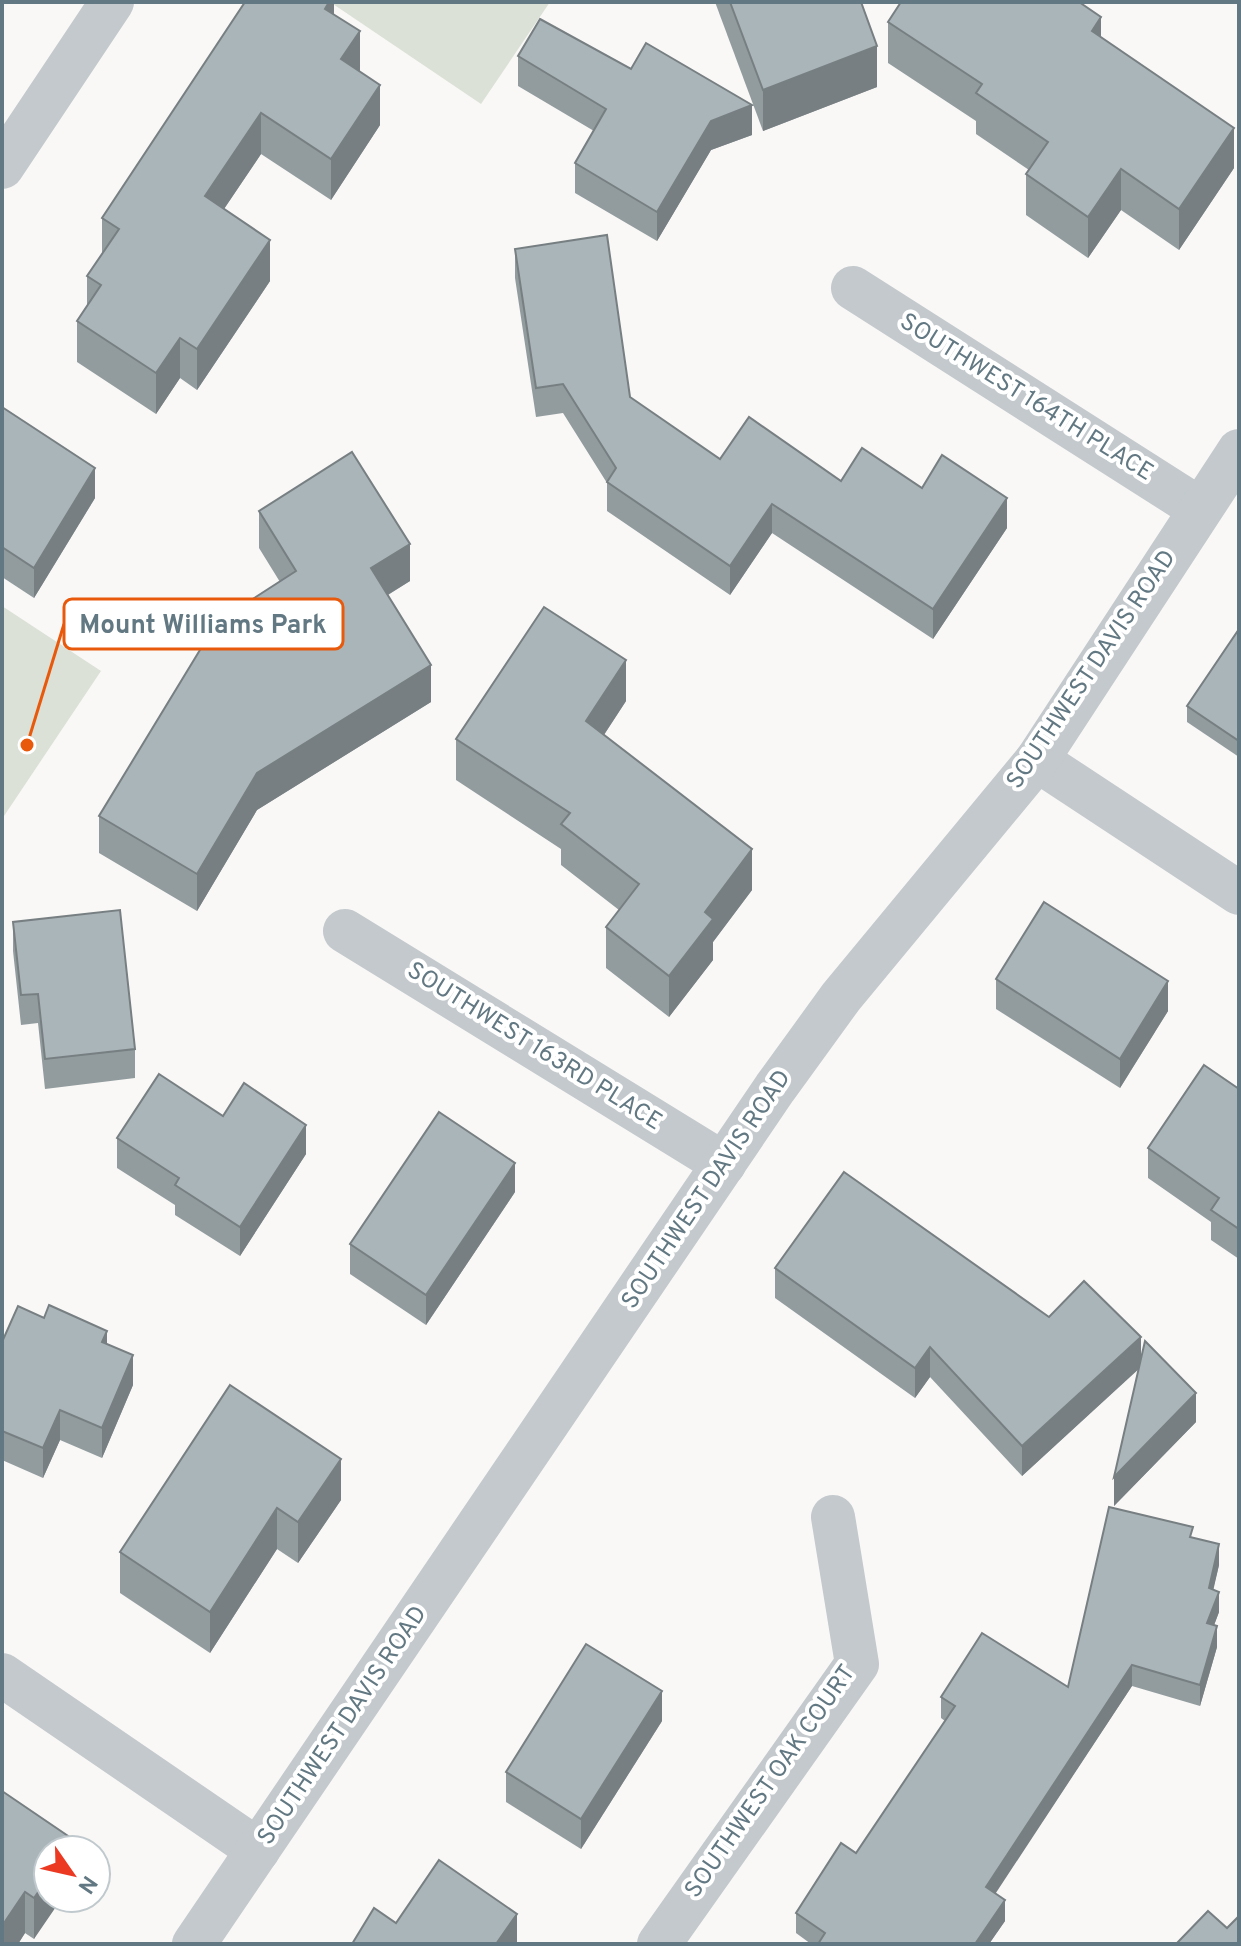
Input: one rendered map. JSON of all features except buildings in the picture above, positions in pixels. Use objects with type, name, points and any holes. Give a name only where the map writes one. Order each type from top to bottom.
[{"type":"street","points":[[2,167],[112,2]]},
{"type":"street","name":"SOUTHWEST 164TH PLACE","points":[[853,288],[1200,509]]},
{"type":"street","name":"SOUTHWEST DAVIS ROAD","points":[[194,1944],[775,1088],[841,997],[1037,760],[1239,451]]},
{"type":"street","points":[[1037,760],[1239,893]]},
{"type":"street","name":"SOUTHWEST 163RD PLACE","points":[[345,931],[724,1164]]},
{"type":"street","name":"SOUTHWEST OAK COURT","points":[[659,1944],[857,1664],[833,1517]]},
{"type":"street","points":[[2,1675],[258,1850]]},
{"type":"shaded area","points":[[330,2],[550,2],[481,104]]},
{"type":"shaded area","points":[[2,606],[101,671],[2,819]]},
{"type":"place","name":"Mount Williams Park","points":[[27,745]]}]
